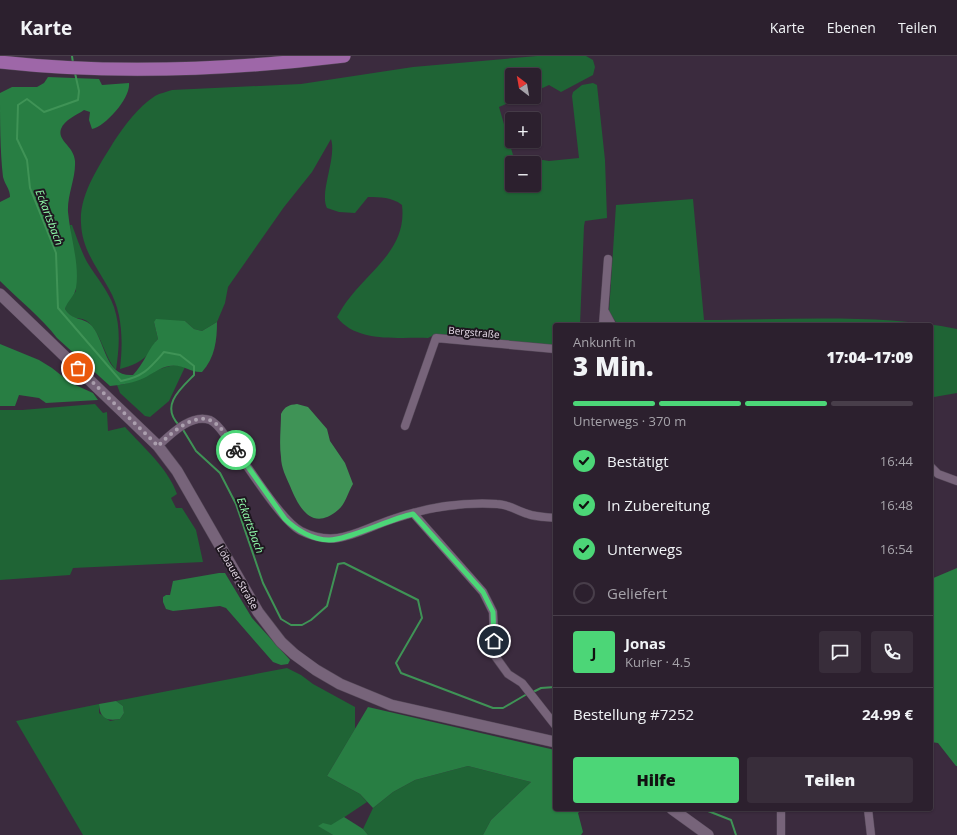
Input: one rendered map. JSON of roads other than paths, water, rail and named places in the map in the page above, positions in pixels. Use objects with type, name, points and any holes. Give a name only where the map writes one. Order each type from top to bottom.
[{"type":"highway","points":[[0,62],[32,66],[103,70],[162,70],[236,67],[344,56]]},
{"type":"main road","name":"Löbauer Straße","points":[[0,294],[158,446],[177,471],[258,612],[281,642],[294,654],[316,670],[340,684],[390,705],[553,742]]},
{"type":"main road","points":[[675,811],[708,835]]},
{"type":"street","points":[[603,323],[608,259]]},
{"type":"street","points":[[605,312],[611,323]]},
{"type":"street","name":"Bergstraße","points":[[405,426],[436,338],[553,350]]},
{"type":"street","points":[[158,446],[174,430],[187,423],[205,419],[214,423],[248,466],[285,519],[294,528],[323,539],[331,540],[436,507],[498,504],[530,515],[553,518]]},
{"type":"street","points":[[933,469],[938,474],[957,481]]},
{"type":"street","points":[[413,514],[483,592],[493,612],[495,656],[508,674],[525,687],[553,722]]},
{"type":"street","points":[[781,811],[781,835]]},
{"type":"street","points":[[868,811],[871,835]]},
{"type":"waterway","name":"Eckartsbach","points":[[72,56],[73,63]]},
{"type":"waterway","name":"Eckartsbach","points":[[75,73],[79,91],[78,100],[44,112],[27,99],[18,105],[17,139],[27,160],[30,188],[56,253],[58,308],[121,381],[135,377],[146,371],[164,352],[180,355],[194,366],[194,375],[178,392],[172,405],[171,411],[179,425]]},
{"type":"waterway","name":"Eckartsbach","points":[[182,428],[196,451],[220,473],[236,504],[263,583],[281,619],[291,625],[302,625],[311,620],[327,606],[338,564],[344,563],[418,600],[422,618],[396,663],[401,673],[493,708],[503,708],[527,694]]},
{"type":"waterway","name":"Eckartsbach","points":[[531,693],[541,688],[553,687]]},
{"type":"waterway","name":"Eckartsbach","points":[[708,811],[731,820],[736,835]]}]
